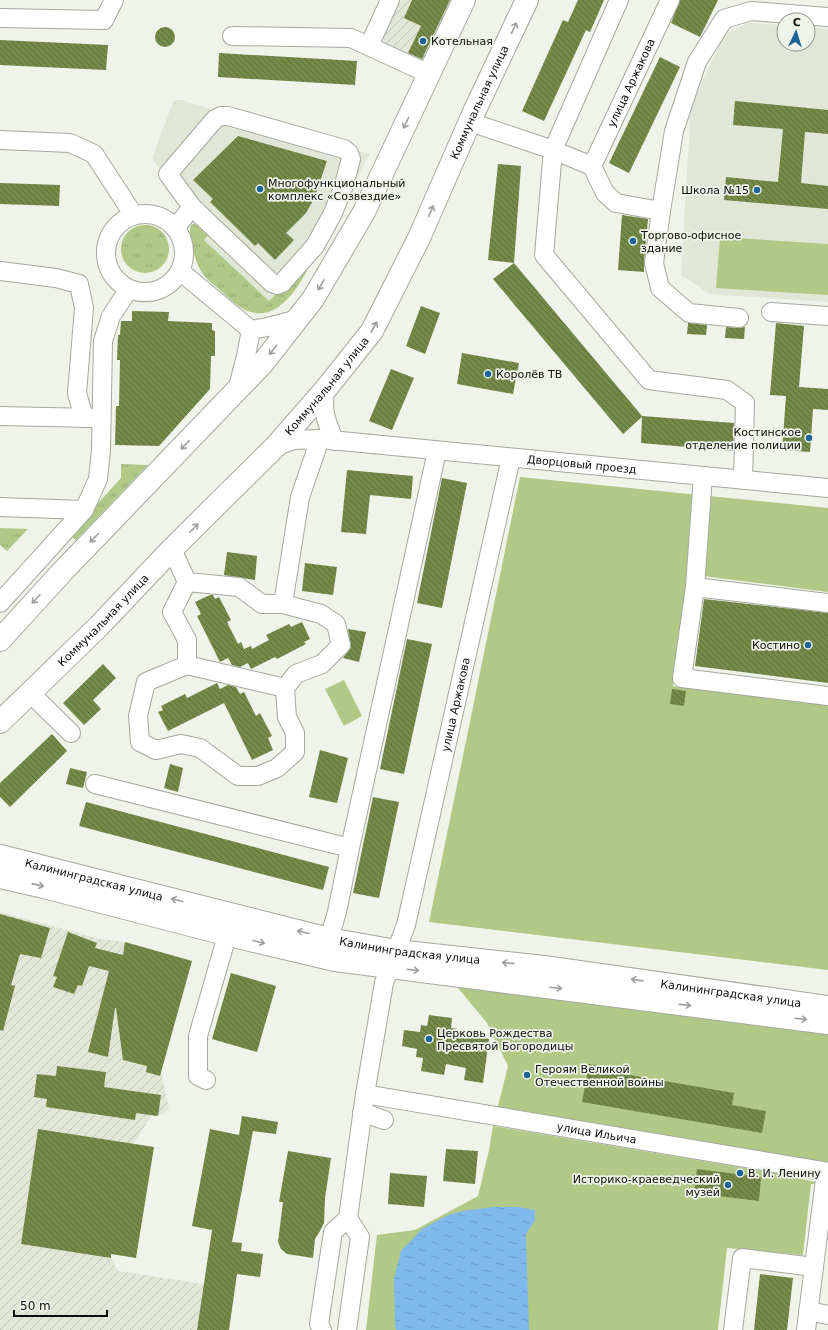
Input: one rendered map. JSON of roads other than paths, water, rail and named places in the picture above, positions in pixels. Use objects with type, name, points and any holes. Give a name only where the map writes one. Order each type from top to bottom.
[{"type":"main road","points":[[0,640],[63,571],[262,364],[313,299],[364,212],[464,0]]},
{"type":"main road","name":"Коммунальная улица","points":[[0,722],[99,626],[172,549],[276,446],[325,390],[372,331],[419,238],[470,122],[527,0]]},
{"type":"main road","points":[[0,701],[12,702],[26,696]]},
{"type":"main road","name":"Калининградская улица","points":[[0,856],[330,939],[393,959],[828,1023]]},
{"type":"main road","name":"Калининградская улица","points":[[0,877],[316,956],[544,967],[828,1007]]},
{"type":"street","points":[[0,18],[104,20],[114,0]]},
{"type":"street","points":[[369,46],[390,0]]},
{"type":"street","points":[[619,0],[553,150],[544,255],[649,380],[727,390],[745,403],[744,480]]},
{"type":"street","name":"улица Аржакова","points":[[592,166],[670,0]]},
{"type":"street","points":[[739,318],[689,313],[660,288],[654,263],[674,131],[697,62],[724,19],[751,11],[828,17]]},
{"type":"street","points":[[232,36],[351,38],[429,74]]},
{"type":"street","points":[[221,116],[228,116],[344,149],[349,153],[351,159],[343,188],[333,213],[315,246],[282,283],[277,285],[272,283],[192,207],[168,174],[215,119],[221,116]]},
{"type":"street","points":[[470,122],[553,150],[592,166],[605,193],[616,203],[661,211]]},
{"type":"street","points":[[0,140],[70,143],[94,154],[110,176],[133,214]]},
{"type":"street","points":[[176,227],[192,207]]},
{"type":"street","points":[[148,213],[163,217],[176,227],[183,240],[185,256],[181,272],[172,282],[152,292],[129,289],[117,281],[108,268],[106,252],[110,234],[118,224],[133,214],[148,213]]},
{"type":"street","points":[[0,271],[56,278],[79,284],[84,308],[77,393],[93,418],[101,450],[98,479],[84,510],[0,603]]},
{"type":"street","points":[[181,272],[250,330],[298,319]]},
{"type":"street","points":[[93,418],[104,341],[111,316],[129,289]]},
{"type":"street","points":[[771,312],[828,316]]},
{"type":"street","points":[[237,391],[246,356],[250,330]]},
{"type":"street","points":[[283,604],[300,497],[327,440],[323,404],[325,390]]},
{"type":"street","points":[[0,416],[93,418]]},
{"type":"street","name":"Дворцовый проезд","points":[[276,446],[294,440],[327,440],[828,488]]},
{"type":"street","points":[[330,939],[437,451]]},
{"type":"street","name":"улица Аржакова","points":[[348,1218],[362,1112],[384,983],[406,924],[511,458]]},
{"type":"street","points":[[703,476],[695,587],[682,678],[828,696]]},
{"type":"street","points":[[0,507],[84,510]]},
{"type":"street","points":[[172,549],[187,582]]},
{"type":"street","points":[[187,582],[239,587],[262,604],[283,604],[321,614],[336,624],[341,645],[322,664],[296,674],[285,688],[287,717],[295,732],[295,752],[277,768],[258,776],[238,776],[200,748],[181,744],[156,750],[140,742],[138,716],[146,682],[187,665],[285,688]]},
{"type":"street","points":[[187,582],[172,612],[187,640],[187,665]]},
{"type":"street","points":[[695,587],[828,603]]},
{"type":"street","points":[[26,696],[71,733]]},
{"type":"street","points":[[95,784],[350,848]]},
{"type":"street","points":[[206,1080],[198,1076],[203,1042],[224,946],[225,934]]},
{"type":"street","name":"улица Ильича","points":[[365,1094],[827,1172]]},
{"type":"street","points":[[362,1112],[384,1120]]},
{"type":"street","points":[[806,1330],[827,1172]]},
{"type":"street","points":[[322,1330],[319,1324],[333,1232],[348,1218],[360,1237],[346,1330]]},
{"type":"street","points":[[733,1330],[742,1258],[814,1267]]},
{"type":"street","points":[[808,1311],[828,1314]]},
{"type":"water","points":[[494,1207],[518,1207],[535,1210],[535,1220],[526,1234],[529,1330],[396,1330],[394,1278],[401,1251],[422,1229],[448,1215],[463,1211]]},
{"type":"place","name":"Котельная","points":[[423,41]]},
{"type":"place","name":"Многофункциональный комплекс «Созвездие»","points":[[260,189]]},
{"type":"place","name":"Школа №15","points":[[757,190]]},
{"type":"place","name":"Торгово-офисное здание","points":[[633,241]]},
{"type":"place","name":"Королёв ТВ","points":[[488,374]]},
{"type":"place","name":"Костинское отделение полиции","points":[[809,438]]},
{"type":"place","name":"Костино","points":[[808,645]]},
{"type":"place","name":"Церковь Рождества Пресвятой Богородицы","points":[[429,1039]]},
{"type":"place","name":"Героям Великой Отечественной войны","points":[[527,1075]]},
{"type":"place","name":"В. И. Ленину","points":[[740,1173]]},
{"type":"place","name":"Историко-краеведческий музей","points":[[728,1185]]}]
